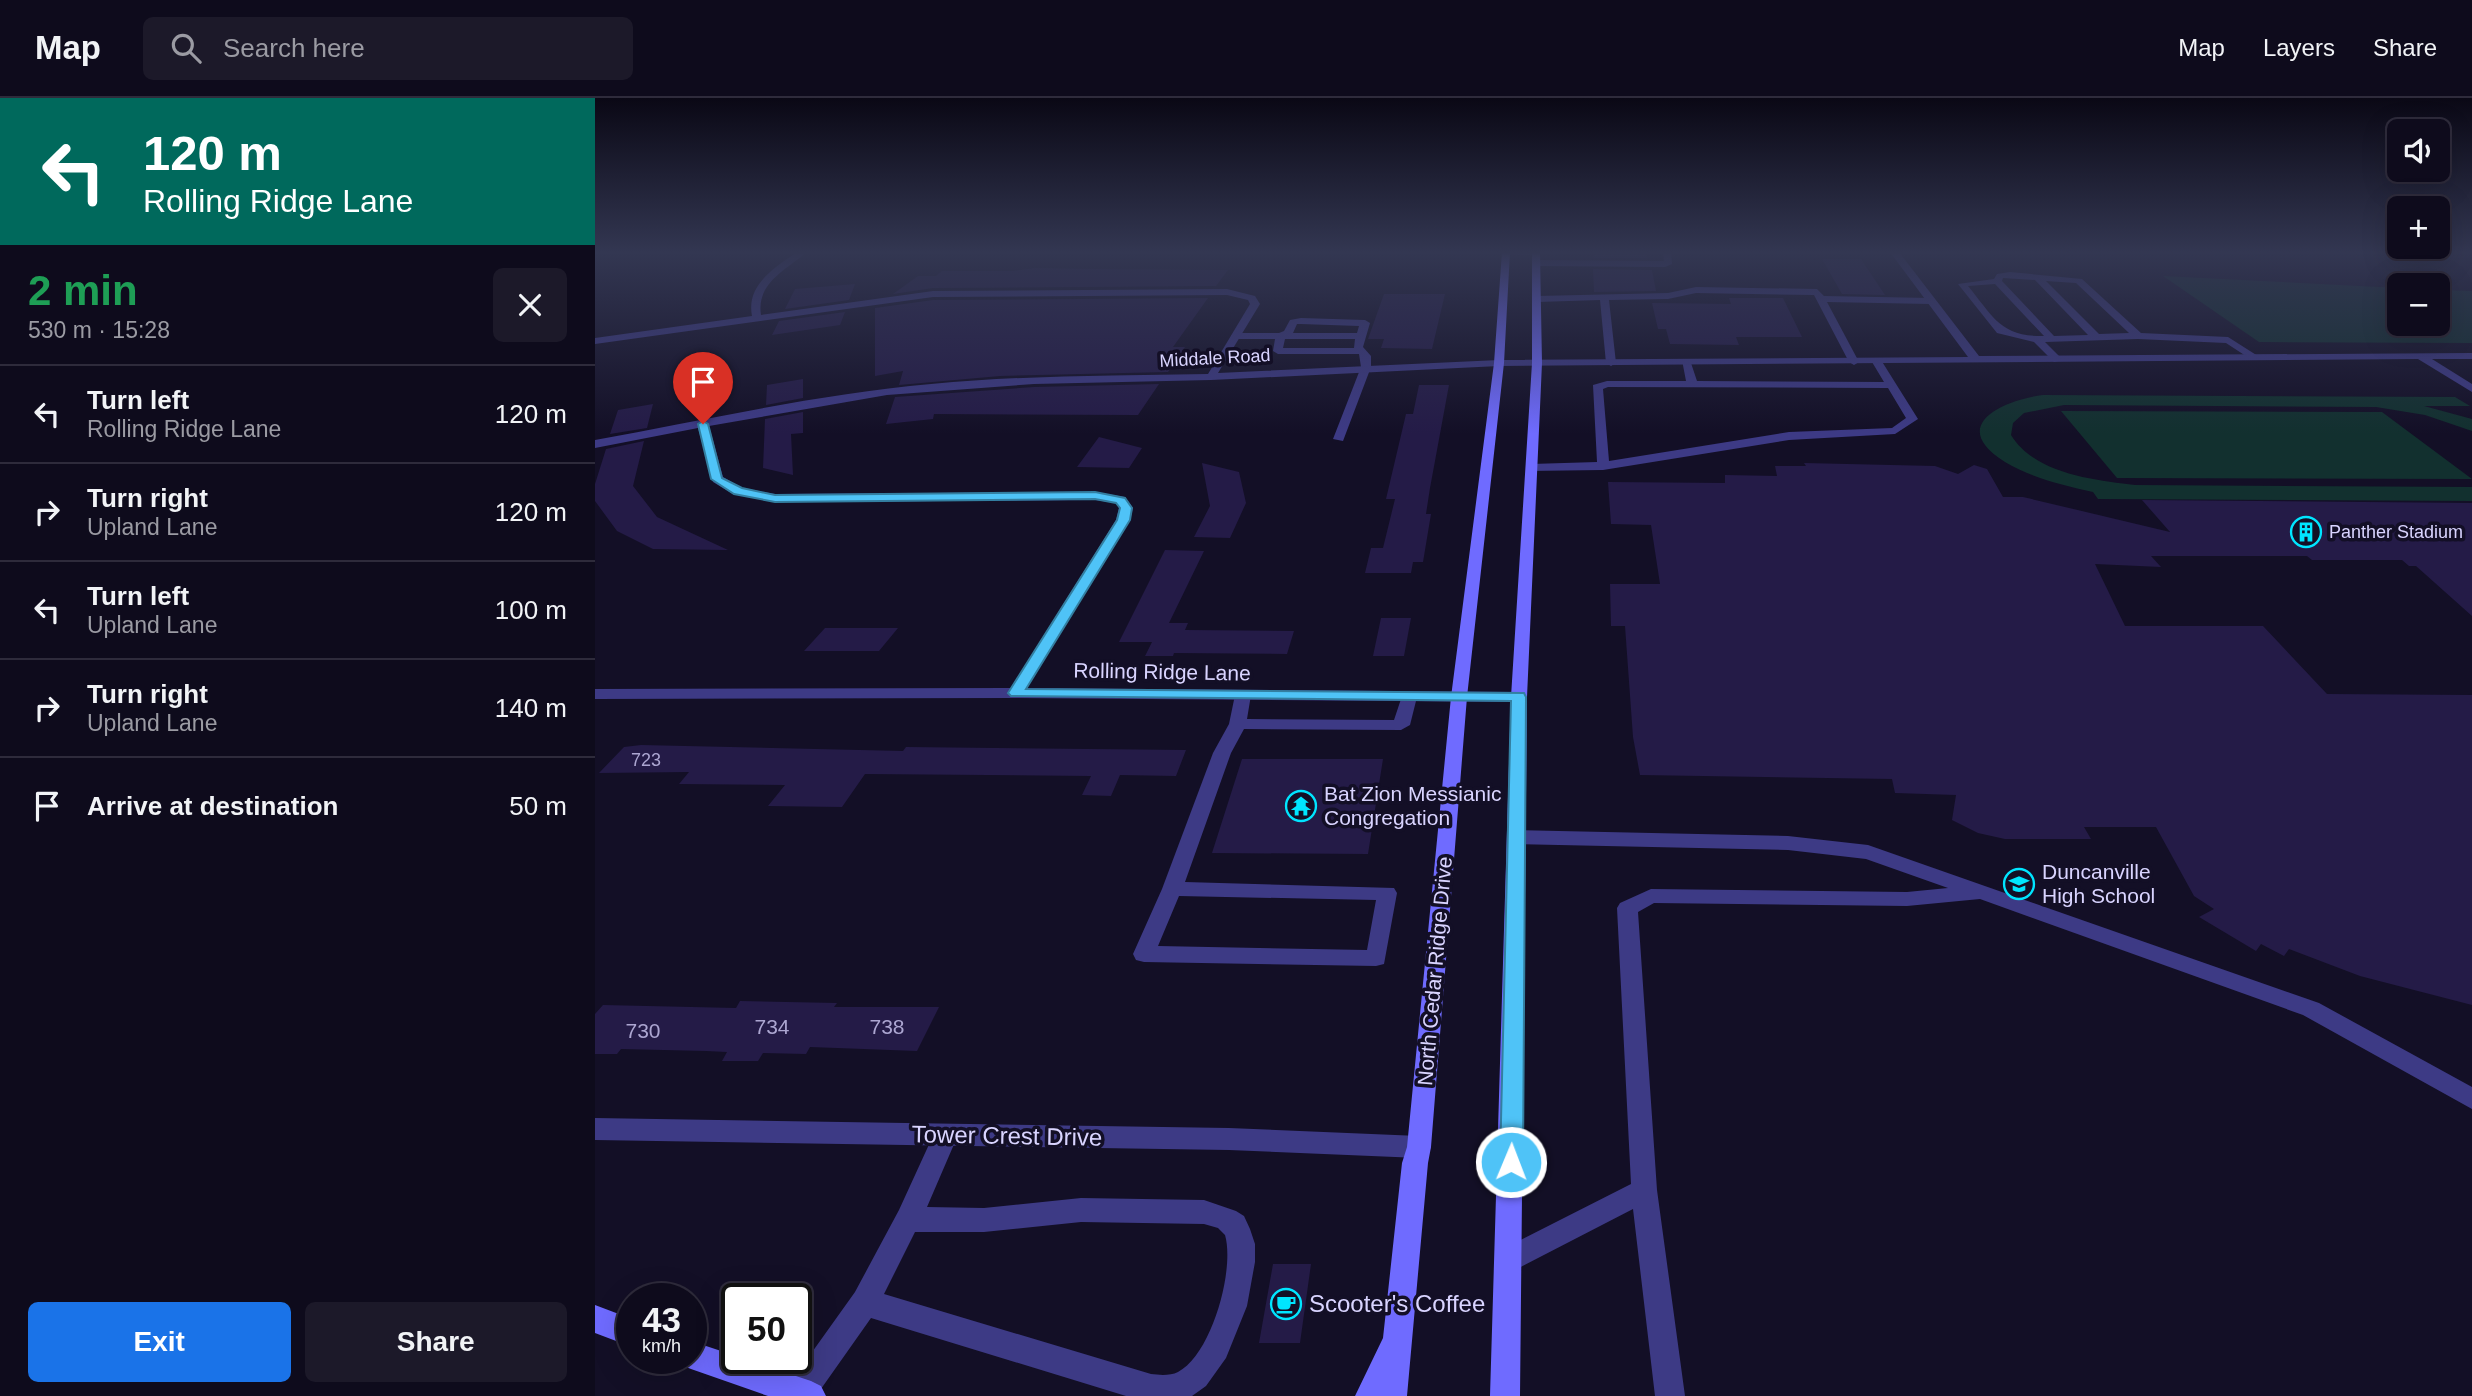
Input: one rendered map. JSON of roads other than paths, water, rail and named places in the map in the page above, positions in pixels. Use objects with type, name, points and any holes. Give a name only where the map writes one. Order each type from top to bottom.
[{"type":"main road","name":"North Cedar Ridge Drive","points":[[1392,1396],[1415,1163],[1419,1147],[1459,697],[1499,363],[1502,313]]},
{"type":"main road","points":[[1505,1396],[1519,697],[1537,363],[1537,313]]},
{"type":"main road","points":[[595,1319],[616,1327]]},
{"type":"main road","points":[[1370,1396],[1398,1336]]},
{"type":"main road","points":[[707,1360],[805,1394]]},
{"type":"street","points":[[595,341],[784,313]]},
{"type":"street","points":[[1212,377],[1250,313]]},
{"type":"street","points":[[1605,313],[1611,363]]},
{"type":"street","points":[[1828,313],[1854,362]]},
{"type":"street","points":[[1940,313],[1977,361]]},
{"type":"street","points":[[1985,313],[2000,331],[2015,337],[2037,339],[2138,335],[2228,340],[2256,358]]},
{"type":"street","points":[[2027,313],[2051,338]]},
{"type":"street","points":[[2072,313],[2096,337]]},
{"type":"street","points":[[2114,313],[2138,335]]},
{"type":"street","points":[[1280,336],[1288,332],[1293,323],[1301,321],[1365,323],[1358,347],[1366,356],[1366,367],[1339,439]]},
{"type":"street","points":[[1236,336],[1361,336]]},
{"type":"street","points":[[1280,336],[1278,351],[1285,353],[1363,351]]},
{"type":"street","points":[[2037,339],[2058,360]]},
{"type":"street","points":[[2420,356],[2472,389]]},
{"type":"street","name":"Middale Road","points":[[595,444],[937,386],[1028,380],[1212,377],[1366,367],[1499,363],[2472,356]]},
{"type":"street","points":[[1686,362],[1693,385]]},
{"type":"street","points":[[1531,468],[1603,466],[1765,438],[1895,431],[1912,419],[1877,362]]},
{"type":"street","points":[[1603,466],[1597,387],[1607,384],[1892,385]]},
{"type":"street","points":[[703,424],[717,479],[738,491],[775,498],[1095,496],[1120,500],[1126,508],[1123,520],[1016,693]]},
{"type":"street","name":"Rolling Ridge Lane","points":[[595,694],[1016,693],[1519,697]]},
{"type":"street","points":[[1172,889],[1387,893],[1376,958],[1144,954],[1172,889],[1222,753],[1238,724],[1243,695]]},
{"type":"street","points":[[1238,724],[1401,725],[1409,697]]},
{"type":"street","points":[[1517,837],[1788,843],[1868,852],[2311,1009],[2472,1100]]},
{"type":"street","points":[[1670,1396],[1644,1190],[1627,908],[1651,896],[1907,899],[1983,892]]},
{"type":"street","name":"Tower Crest Drive","points":[[595,1129],[1229,1139],[1419,1147]]},
{"type":"street","points":[[805,1394],[865,1302],[908,1219],[946,1135]]},
{"type":"street","points":[[1509,1260],[1644,1190]]},
{"type":"street","points":[[865,1302],[1151,1389],[1175,1390],[1196,1377],[1212,1356],[1226,1325],[1238,1282],[1242,1252],[1237,1228],[1224,1217],[1204,1212],[1175,1209],[1081,1209],[984,1220],[908,1219]]},
{"type":"place","name":"Panther Stadium","points":[[2306,532]]},
{"type":"place","name":"Bat Zion Messianic Congregation","points":[[1301,806]]},
{"type":"place","name":"Duncanville High School","points":[[2019,884]]},
{"type":"place","name":"Scooter's Coffee","points":[[1286,1304]]}]
